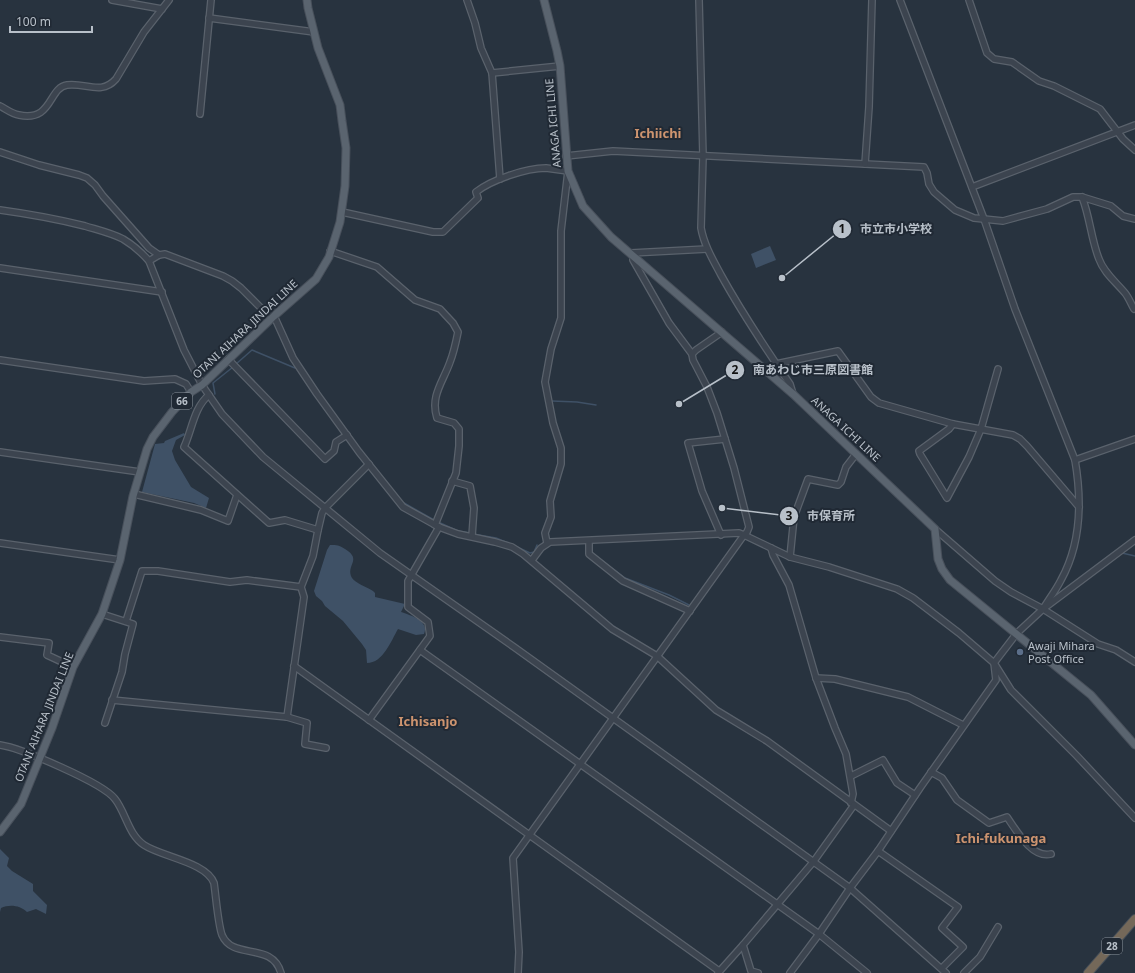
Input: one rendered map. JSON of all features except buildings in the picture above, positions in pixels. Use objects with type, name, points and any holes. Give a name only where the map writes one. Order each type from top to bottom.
[{"type":"highway","name":"28","points":[[1088,973],[1135,919]]},
{"type":"main road","name":"OTANI AIHARA JINDAI LINE","points":[[0,832],[21,804],[52,728],[73,667],[102,614],[120,560],[140,472],[147,449],[153,437],[172,412],[191,392],[202,385],[274,316],[316,279],[329,257],[342,212],[345,186],[346,148],[340,105],[318,48],[307,0]]},
{"type":"main road","name":"ANAGA ICHI LINE","points":[[544,0],[556,44],[560,66],[568,171],[583,206],[604,229],[793,394],[934,529]]},
{"type":"main road","points":[[934,529],[938,559],[942,569],[959,588],[1017,633],[1091,695],[1135,745]]},
{"type":"street","points":[[112,0],[162,9]]},
{"type":"street","points":[[0,106],[20,116],[35,115],[41,113],[57,92],[66,85],[80,85],[90,88],[105,87],[112,84],[144,32],[168,0]]},
{"type":"street","points":[[200,114],[211,0]]},
{"type":"street","points":[[467,0],[476,23],[481,48],[492,73],[500,179]]},
{"type":"street","points":[[699,0],[703,156],[701,228],[707,249],[738,307],[790,384],[793,394]]},
{"type":"street","points":[[864,164],[869,107],[872,0]]},
{"type":"street","points":[[900,0],[984,219],[1015,309],[1075,460],[1078,475],[1079,507],[1076,541],[1071,559],[1061,580],[1043,609]]},
{"type":"street","points":[[969,0],[987,52],[994,60],[1012,62],[1039,81],[1054,86],[1100,109],[1123,140],[1135,149]]},
{"type":"street","points":[[209,18],[314,32]]},
{"type":"street","points":[[492,73],[560,66]]},
{"type":"street","points":[[972,187],[1135,125]]},
{"type":"street","points":[[566,156],[604,151],[924,167],[929,184],[934,192],[955,210],[971,217],[1003,221],[1047,209],[1074,198],[1082,197],[1111,206],[1123,216],[1135,219]]},
{"type":"street","points":[[0,152],[86,178],[95,185],[149,248],[159,255]]},
{"type":"street","points":[[342,212],[426,230],[443,232],[478,198],[476,192],[484,186],[500,179],[546,168],[568,171],[561,231],[561,318],[551,349],[544,382],[553,423],[561,448],[561,464],[550,501],[551,517],[545,533],[547,543]]},
{"type":"street","points":[[1082,197],[1086,206],[1093,241],[1099,261],[1111,279],[1126,294],[1134,310]]},
{"type":"street","points":[[0,210],[66,221],[101,231],[124,240],[138,250],[149,261],[184,350],[202,385],[222,414],[263,457],[380,553],[850,888],[944,971],[963,947],[942,928],[958,907],[878,851]]},
{"type":"street","points":[[518,973],[519,952],[513,858],[747,532],[749,527],[734,468],[717,413],[707,387],[693,360],[692,354],[669,323],[633,260],[632,254],[707,249]]},
{"type":"street","points":[[330,251],[377,267],[415,300],[440,309],[453,323],[458,332],[452,357],[435,397],[434,408],[437,418],[454,424],[459,429],[456,473],[437,526],[408,581],[408,607],[428,622],[430,636],[369,720]]},
{"type":"street","points":[[149,261],[159,255],[165,254],[223,276],[241,288],[261,308],[274,316],[299,367],[334,419],[403,507],[437,526],[458,534],[472,536],[512,547],[532,560],[612,629],[657,656],[716,710],[767,741],[891,831]]},
{"type":"street","points":[[0,268],[162,292]]},
{"type":"street","points":[[692,354],[722,332]]},
{"type":"street","points":[[776,364],[838,351],[871,397],[879,403],[953,424],[1013,435],[1020,439],[1079,507]]},
{"type":"street","points":[[0,360],[144,381],[175,379],[186,384],[191,392]]},
{"type":"street","points":[[228,360],[325,459],[334,451],[336,442],[347,435]]},
{"type":"street","points":[[953,424],[950,429],[919,451],[947,498],[969,457],[980,429],[998,369]]},
{"type":"street","points":[[209,395],[203,400],[190,427],[188,438],[184,447],[269,523],[286,520],[318,530]]},
{"type":"street","points":[[721,535],[702,491],[688,443],[725,439]]},
{"type":"street","points":[[1075,460],[1135,439]]},
{"type":"street","points":[[0,452],[140,472]]},
{"type":"street","points":[[790,558],[794,517],[808,479],[838,485],[842,482],[846,467],[856,454]]},
{"type":"street","points":[[287,717],[304,597],[301,588],[314,556],[322,513],[325,508],[369,464]]},
{"type":"street","points":[[452,481],[470,486],[474,508],[472,536]]},
{"type":"street","points":[[134,494],[201,510],[228,521],[237,495]]},
{"type":"street","points":[[934,529],[995,581],[1011,592],[1043,609],[1098,644],[1116,650],[1135,662]]},
{"type":"street","points":[[532,560],[547,543],[550,542],[739,533],[790,558],[829,567],[897,589],[905,593],[960,633],[994,663],[1011,690],[1077,756],[1135,818]]},
{"type":"street","points":[[790,973],[878,851],[963,725],[996,680],[994,663],[1017,633],[1043,609],[1135,540]]},
{"type":"street","points":[[589,541],[589,554],[623,581],[690,611]]},
{"type":"street","points":[[0,543],[120,560]]},
{"type":"street","points":[[294,666],[719,972],[814,861],[853,804],[851,776],[846,754],[816,678],[789,585],[773,555],[771,548]]},
{"type":"street","points":[[126,621],[142,571],[158,571],[230,582],[247,580],[301,588]]},
{"type":"street","points":[[102,614],[133,624],[122,672],[104,723]]},
{"type":"street","points":[[0,637],[49,644],[47,654],[73,667]]},
{"type":"street","points":[[420,650],[581,763],[819,934],[867,973]]},
{"type":"street","points":[[816,678],[835,679],[908,697],[963,725]]},
{"type":"street","points":[[112,700],[287,717],[306,723],[305,744],[326,748]]},
{"type":"street","points":[[0,745],[58,766],[91,782],[115,798],[130,828],[137,838],[145,845],[180,860],[212,877],[223,936],[227,942],[234,947],[258,952],[273,958],[281,973]]},
{"type":"street","points":[[851,776],[883,760],[897,783],[915,795]]},
{"type":"street","points":[[931,772],[942,778],[957,800],[989,823],[1007,817],[1025,842],[1035,851],[1047,855],[1051,854]]},
{"type":"street","points":[[964,973],[980,957],[998,927]]},
{"type":"street","points":[[743,945],[750,971],[758,973]]},
{"type":"water","points":[[770,246],[776,260],[756,268],[751,254]]},
{"type":"water","points":[[184,433],[185,435],[176,440],[172,451],[175,460],[191,487],[209,498],[206,508],[194,503],[142,492],[155,444],[164,443],[165,441]]},
{"type":"water","points":[[330,545],[341,547],[353,556],[350,573],[354,580],[373,591],[375,593],[375,597],[405,604],[401,612],[422,622],[425,629],[424,634],[416,635],[398,629],[382,655],[373,662],[367,663],[366,650],[362,644],[343,621],[325,606],[316,596],[314,591]]},
{"type":"water","points":[[0,849],[9,858],[7,866],[12,871],[33,884],[33,891],[47,905],[46,914],[36,909],[27,912],[21,908],[11,906],[1,908],[0,912]]},
{"type":"waterway","points":[[236,364],[252,350],[295,368]]},
{"type":"waterway","points":[[215,394],[213,383],[233,367]]},
{"type":"waterway","points":[[552,401],[577,402],[596,405]]},
{"type":"waterway","points":[[404,503],[434,520]]},
{"type":"waterway","points":[[438,522],[458,531],[470,533]]},
{"type":"waterway","points":[[473,534],[496,538],[508,543]]},
{"type":"waterway","points":[[517,547],[530,553],[534,552],[537,545]]},
{"type":"waterway","points":[[592,553],[625,578],[669,595],[689,605]]},
{"type":"waterway","points":[[1122,553],[1135,556]]},
{"type":"place","name":"市立市小学校","points":[[782,278]]},
{"type":"place","name":"南あわじ市三原図書館","points":[[679,404]]},
{"type":"place","name":"市保育所","points":[[722,508]]},
{"type":"place","name":"Awaji Mihara Post Office","points":[[1020,652]]},
{"type":"district","name":"Ichiichi","points":[[658,133]]},
{"type":"district","name":"Ichisanjo","points":[[428,721]]},
{"type":"district","name":"Ichi-fukunaga","points":[[1001,838]]}]
